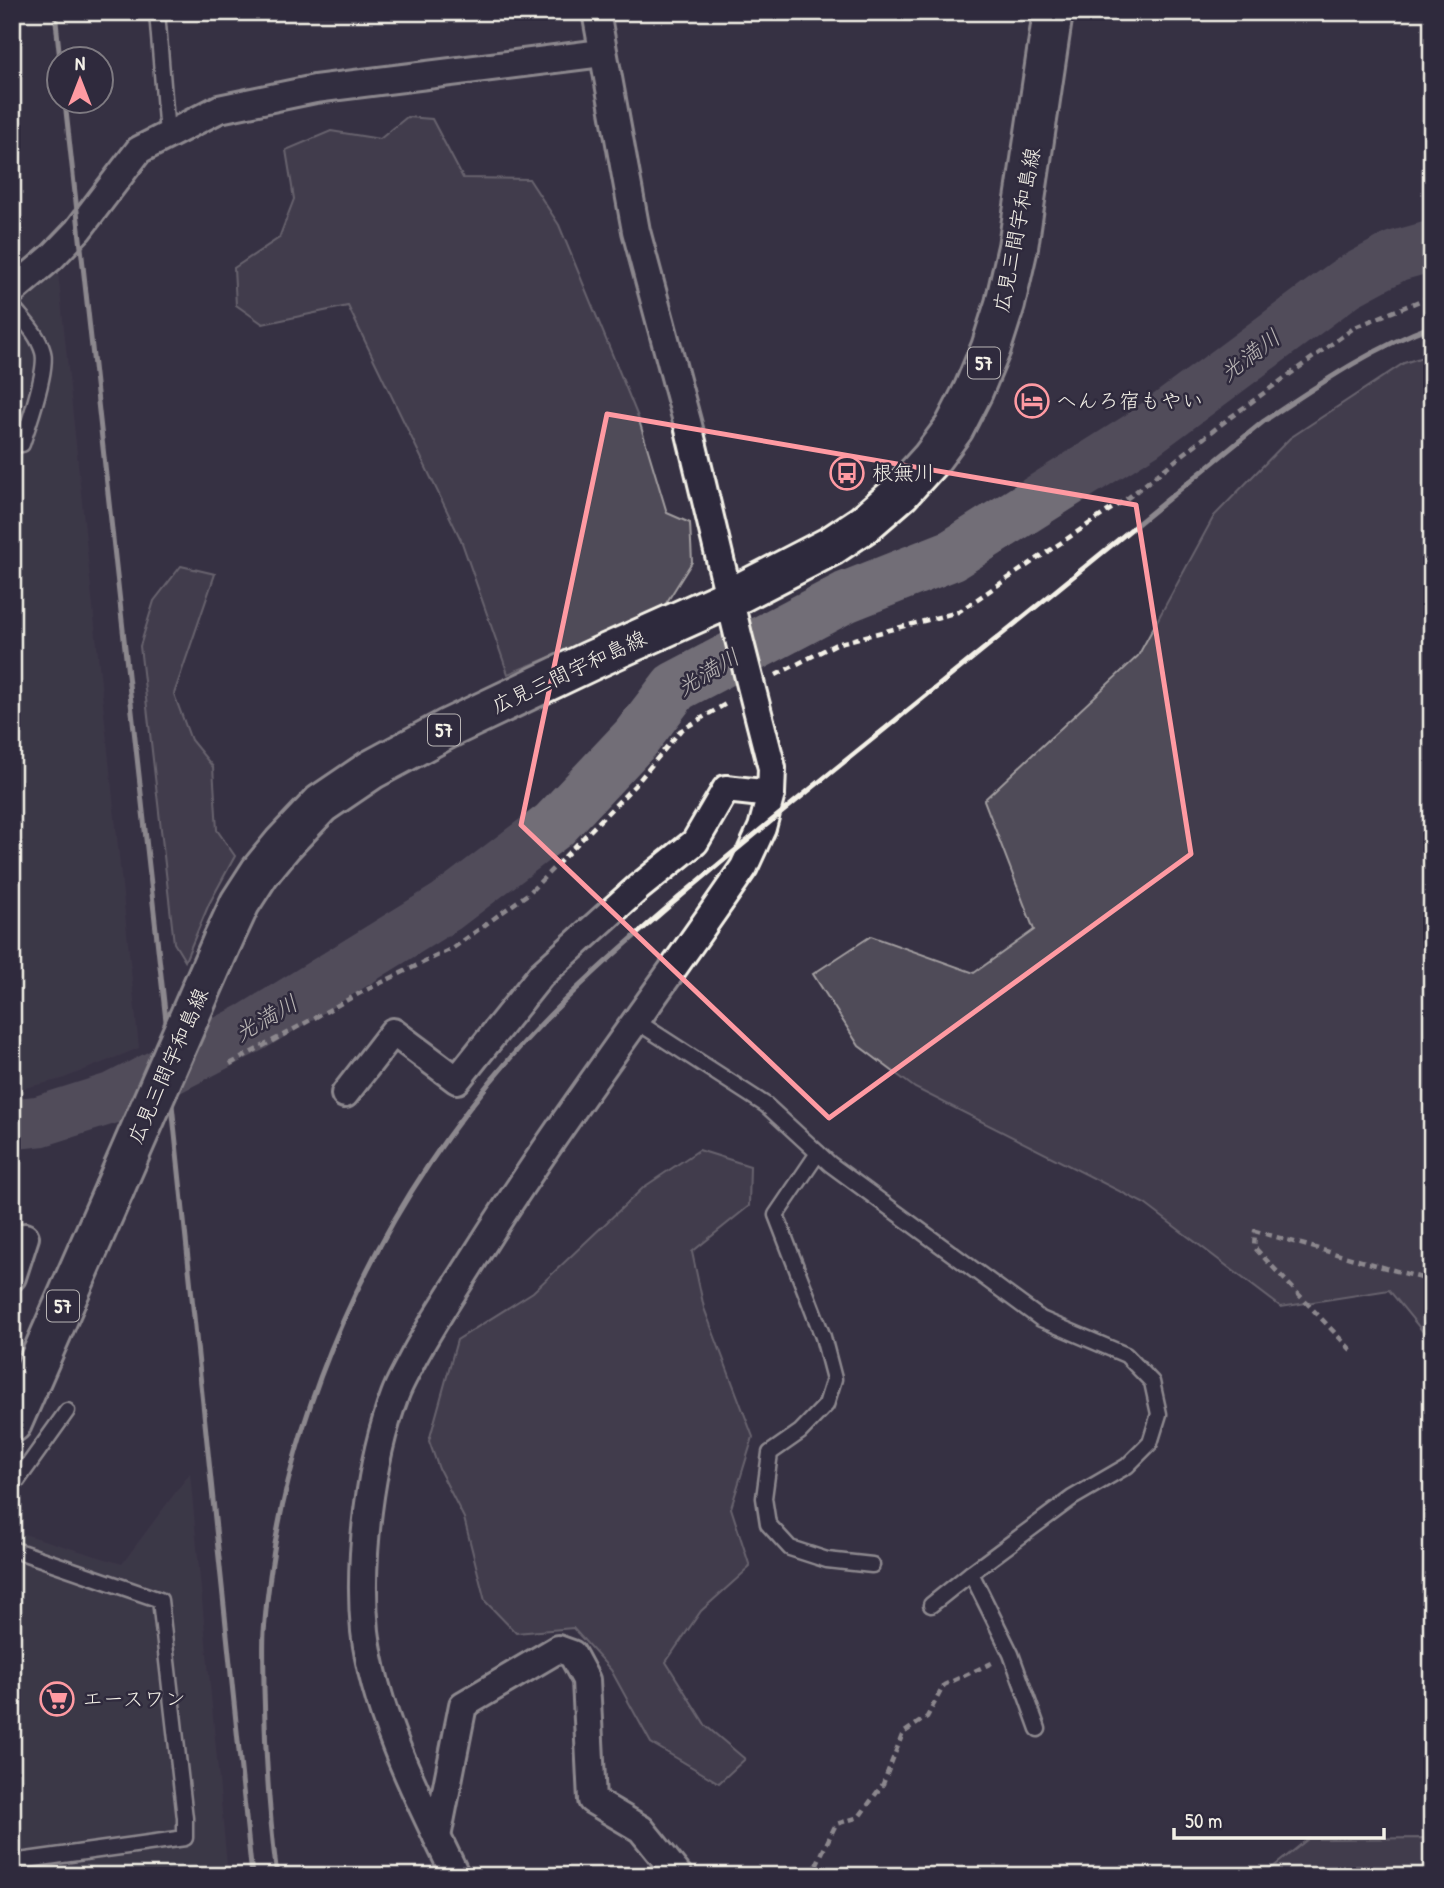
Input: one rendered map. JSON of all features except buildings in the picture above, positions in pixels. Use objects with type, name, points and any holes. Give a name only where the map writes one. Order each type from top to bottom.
[{"type":"main road","name":"広見三間宇和島線","points":[[12,1423],[240,902],[283,844],[321,804],[371,770],[447,729],[730,598],[831,546],[864,524],[901,492],[954,428],[973,391],[1006,304],[1018,247],[1053,12]]},
{"type":"street","points":[[456,1876],[395,1744],[375,1680],[365,1633],[365,1538],[377,1457],[395,1394],[426,1334],[524,1180],[744,867],[762,828],[771,793],[772,768],[688,425],[635,231],[596,12]]},
{"type":"street","points":[[12,291],[78,230],[139,150],[219,109],[315,89],[602,53]]},
{"type":"street","points":[[345,1094],[393,1032],[457,1080],[541,975],[638,888],[695,842],[726,789],[771,793]]},
{"type":"street","points":[[12,1277],[25,1237]]},
{"type":"street","points":[[437,1837],[463,1705],[558,1649],[572,1654],[586,1680],[592,1800],[641,1829],[679,1876]]},
{"type":"lane","points":[[157,12],[167,134]]},
{"type":"lane","points":[[12,306],[38,338],[44,356],[34,408],[22,444],[12,445]]},
{"type":"lane","points":[[636,1021],[766,1105],[830,1164],[1041,1319],[1126,1355],[1152,1382],[1160,1414],[1150,1443],[1127,1466],[1072,1498],[931,1605]]},
{"type":"lane","points":[[818,1153],[776,1215],[823,1337],[834,1380],[826,1405],[800,1432],[770,1453],[764,1498],[768,1524],[789,1548],[827,1560],[872,1564]]},
{"type":"lane","points":[[12,1488],[67,1412]]},
{"type":"lane","points":[[12,1549],[160,1600],[185,1818],[185,1838],[12,1862]]},
{"type":"lane","points":[[971,1573],[1011,1654],[1038,1729]]},
{"type":"path","points":[[230,1064],[360,993],[453,948],[529,893],[635,784],[680,731],[749,679],[836,644],[958,612],[1129,497],[1228,419],[1355,327],[1432,296]]},
{"type":"path","points":[[1351,1350],[1254,1247],[1255,1231],[1432,1282]]},
{"type":"path","points":[[811,1876],[836,1824],[859,1817],[883,1784],[902,1732],[927,1717],[944,1685],[1011,1654]]},
{"type":"highlighted area","points":[[607,414],[1136,505],[1191,854],[829,1118],[521,825]]},
{"type":"shaded area","points":[[407,117],[432,119],[463,178],[529,179],[559,225],[638,417],[667,513],[690,523],[692,562],[660,613],[508,674],[461,540],[348,306],[263,324],[236,305],[234,268],[279,238],[294,199],[286,150],[331,131],[380,139]]},
{"type":"shaded area","points":[[58,272],[139,1048],[62,1079],[12,1091],[12,308]]},
{"type":"shaded area","points":[[1432,354],[1432,1343],[1389,1290],[1281,1307],[1145,1204],[915,1088],[859,1046],[813,974],[871,936],[974,973],[1034,930],[984,800],[1138,656],[1214,516],[1290,438],[1404,363]]},
{"type":"shaded area","points":[[181,566],[215,574],[174,694],[191,740],[213,767],[217,830],[235,856],[209,904],[185,961],[174,943],[140,646],[154,601]]},
{"type":"shaded area","points":[[699,1150],[750,1166],[749,1206],[692,1252],[704,1308],[753,1437],[731,1508],[750,1567],[701,1611],[666,1662],[706,1726],[745,1759],[719,1783],[651,1743],[611,1670],[573,1628],[516,1633],[485,1601],[464,1518],[439,1469],[429,1441],[457,1340],[533,1292],[644,1187]]},
{"type":"shaded area","points":[[190,1473],[228,1876],[12,1876],[12,1533],[14,1531],[122,1564]]},
{"type":"shaded area","points":[[1432,1838],[1432,1876],[1262,1876],[1308,1839]]},
{"type":"waterway","name":"光満川","points":[[12,1124],[40,1121],[116,1097],[252,1027],[446,907],[554,825],[636,738],[675,687],[846,597],[952,555],[1143,434],[1346,283],[1396,256],[1432,246]]},
{"type":"railway","points":[[55,12],[59,46]]},
{"type":"railway","points":[[67,116],[167,1030],[171,1095],[252,1876]]},
{"type":"railway","points":[[277,1876],[266,1759],[264,1639],[274,1553],[290,1475],[313,1399],[342,1324],[376,1253],[416,1184],[462,1118],[512,1056],[573,993],[682,895],[777,816],[1264,421],[1366,356],[1432,326]]},
{"type":"place","name":"へんろ宿もやい","points":[[1032,401]]},
{"type":"place","name":"根無川","points":[[847,473]]},
{"type":"place","name":"エースワン","points":[[57,1699]]}]
